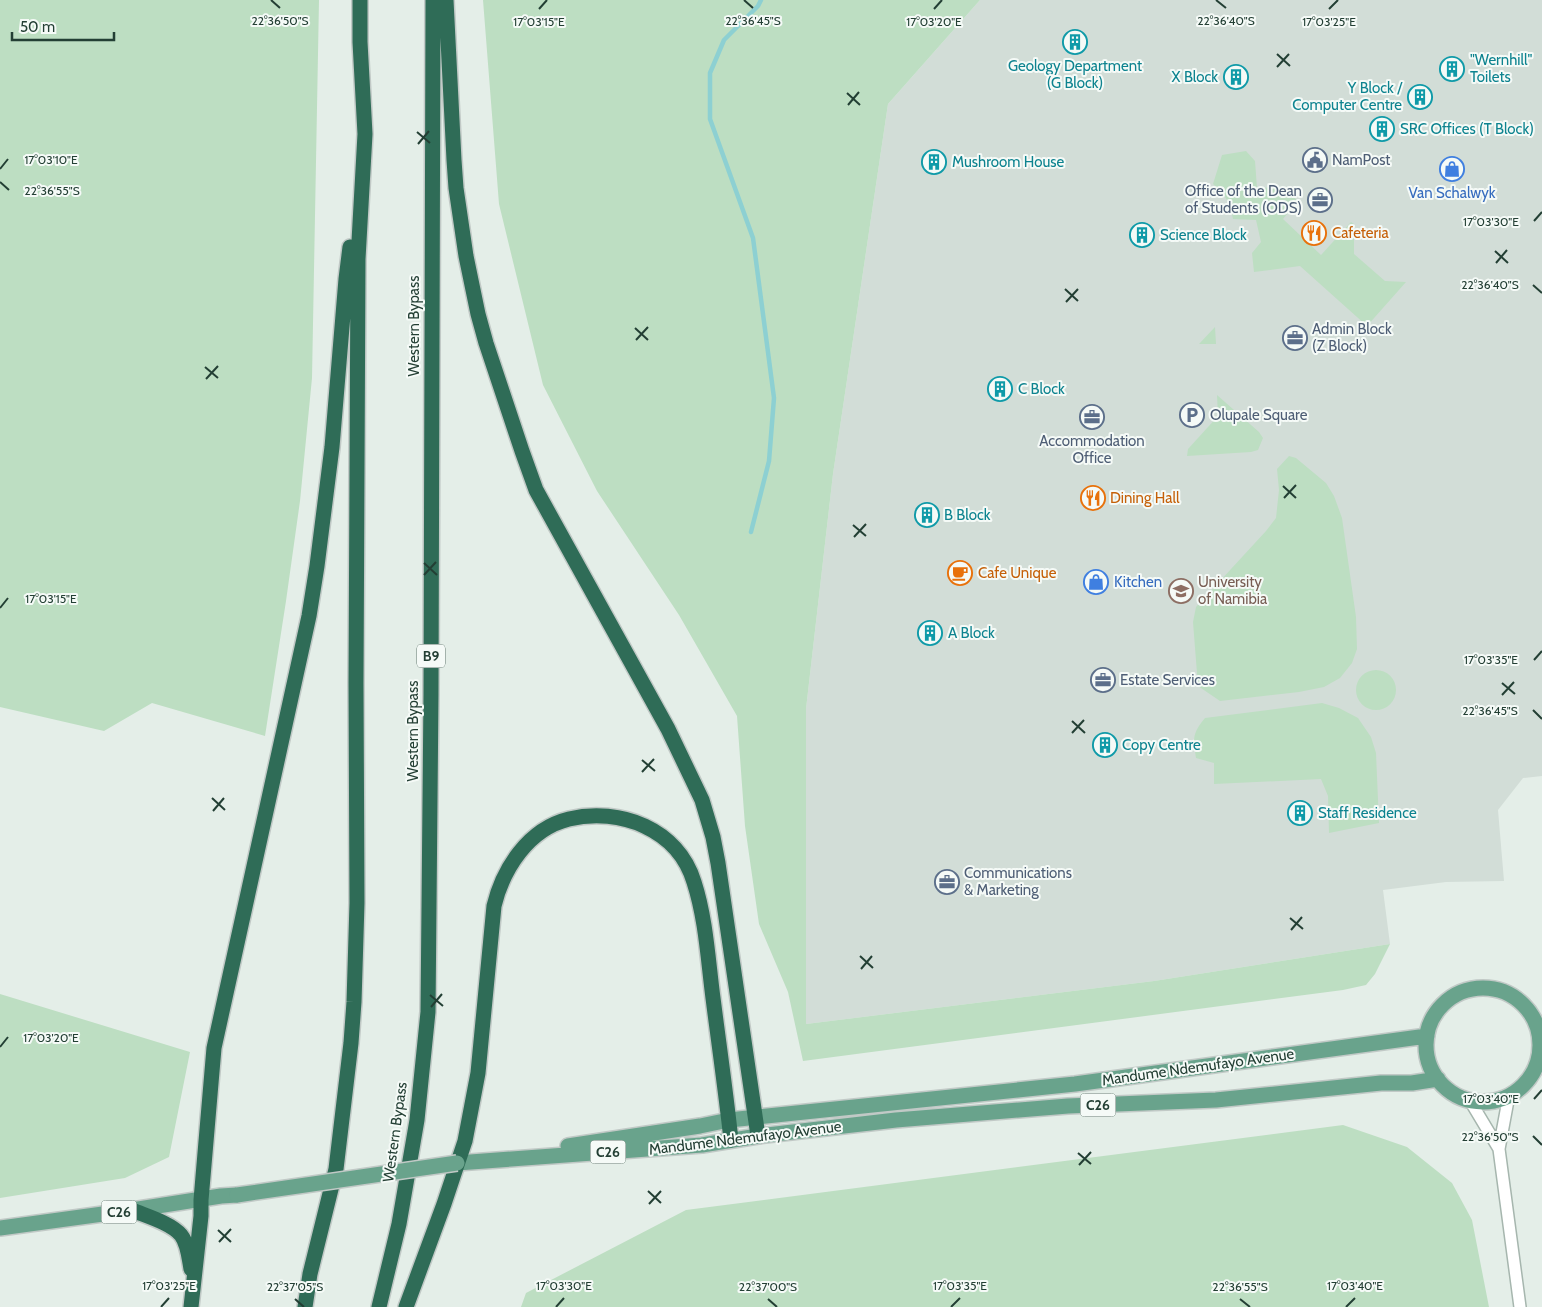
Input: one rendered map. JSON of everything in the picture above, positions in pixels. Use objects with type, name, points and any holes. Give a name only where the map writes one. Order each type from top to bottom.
[{"type":"highway","points":[[305,1307],[310,1274],[336,1169],[354,1002],[357,904],[358,259],[364,134],[360,0]]},
{"type":"highway","name":"Western Bypass","points":[[378,1307],[399,1224],[417,1120],[428,1003],[433,0]]},
{"type":"highway","points":[[446,0],[456,188],[462,233],[478,314],[536,490],[668,729],[702,800],[718,863],[758,1136]]},
{"type":"highway","points":[[191,1307],[201,1216],[214,1048],[309,616],[317,566],[331,456],[346,279],[364,134]]},
{"type":"highway","points":[[406,1307],[465,1141],[478,1073],[494,906],[499,886],[516,856],[525,846],[551,826],[564,820],[582,816],[601,815],[641,824],[669,843],[688,868],[694,881],[702,921],[731,1140]]},
{"type":"highway","points":[[132,1210],[166,1224],[181,1236],[186,1245],[194,1286]]},
{"type":"highway","points":[[297,1307],[310,1274]]},
{"type":"main road","points":[[1476,988],[1497,990],[1516,998],[1527,1008],[1534,1020],[1540,1038],[1539,1065],[1518,1090],[1490,1101],[1464,1098],[1448,1089],[1438,1079],[1428,1056],[1427,1036],[1433,1018],[1439,1008],[1450,998],[1476,988]]},
{"type":"main road","points":[[1527,1008],[1542,1010]]},
{"type":"main road","name":"Mandume Ndemufayo Avenue","points":[[457,1163],[729,1120],[1075,1084],[1427,1036]]},
{"type":"main road","name":"Mandume Ndemufayo Avenue","points":[[457,1163],[702,1145],[758,1136],[896,1120],[1068,1106],[1216,1100],[1381,1083],[1412,1083],[1438,1079]]},
{"type":"main road","name":"C26","points":[[0,1228],[457,1163]]},
{"type":"street","points":[[1509,1095],[1499,1149],[1520,1307]]},
{"type":"street","points":[[1464,1098],[1499,1149]]},
{"type":"shaded area","name":"University of Namibia","points":[[980,0],[1542,0],[1542,776],[1523,778],[1498,810],[1504,881],[1446,882],[1383,890],[1390,944],[1154,981],[806,1024],[806,709],[833,474],[888,104]]},
{"type":"green space","points":[[0,0],[319,0],[312,378],[300,501],[265,736],[152,703],[104,731],[0,707]]},
{"type":"green space","points":[[483,0],[980,0],[888,104],[833,474],[806,709],[806,1024],[1154,981],[1390,944],[1375,974],[1366,985],[1343,990],[803,1061],[788,992],[759,924],[745,826],[737,716],[679,615],[597,491],[543,385],[499,204]]},
{"type":"green space","points":[[1246,151],[1255,161],[1257,188],[1282,187],[1298,201],[1283,219],[1321,255],[1351,222],[1354,224],[1354,254],[1385,281],[1406,282],[1367,326],[1300,266],[1254,272],[1252,253],[1261,242],[1256,220],[1233,219],[1227,200],[1213,184],[1222,155]]},
{"type":"green space","points":[[1215,327],[1216,344],[1199,344]]},
{"type":"green space","name":"Olupale Square","points":[[1217,395],[1259,432],[1263,438],[1258,450],[1187,456],[1188,449],[1218,416]]},
{"type":"green space","points":[[1289,456],[1296,458],[1326,483],[1334,496],[1342,518],[1356,617],[1357,649],[1352,663],[1340,678],[1324,687],[1299,692],[1220,701],[1198,686],[1193,622],[1196,607],[1276,518],[1279,490],[1277,469]]},
{"type":"green space","points":[[1380,670],[1387,673],[1393,679],[1396,690],[1395,698],[1387,707],[1380,710],[1372,710],[1365,707],[1357,698],[1356,686],[1359,679],[1368,671]]},
{"type":"green space","points":[[1322,703],[1339,708],[1358,718],[1371,737],[1376,753],[1379,823],[1329,833],[1328,796],[1321,779],[1214,784],[1214,763],[1196,758],[1194,736],[1205,718]]},
{"type":"green space","points":[[0,994],[190,1052],[169,1157],[125,1178],[0,1198]]},
{"type":"green space","points":[[1343,1125],[1407,1147],[1452,1183],[1472,1220],[1489,1307],[521,1307],[526,1293],[686,1210]]},
{"type":"waterway","points":[[751,532],[769,461],[774,398],[753,238],[710,119],[710,73],[724,40],[758,6],[761,0]]},
{"type":"place","name":"Geology Department (G Block)","points":[[1075,42]]},
{"type":"place","name":"\"Wernhill\" Toilets","points":[[1452,69]]},
{"type":"place","name":"X Block","points":[[1236,77]]},
{"type":"place","name":"Y Block / Computer Centre","points":[[1420,97]]},
{"type":"place","name":"SRC Offices (T Block)","points":[[1382,129]]},
{"type":"place","name":"NamPost","points":[[1315,160]]},
{"type":"place","name":"Mushroom House","points":[[934,162]]},
{"type":"place","name":"Van Schalwyk","points":[[1452,169]]},
{"type":"place","name":"Office of the Dean of Students (ODS)","points":[[1320,200]]},
{"type":"place","name":"Cafeteria","points":[[1314,233]]},
{"type":"place","name":"Science Block","points":[[1142,235]]},
{"type":"place","name":"Admin Block (Z Block)","points":[[1295,338]]},
{"type":"place","name":"C Block","points":[[1000,389]]},
{"type":"place","name":"Olupale Square","points":[[1192,415]]},
{"type":"place","name":"Accommodation Office","points":[[1092,417]]},
{"type":"place","name":"Dining Hall","points":[[1093,498]]},
{"type":"place","name":"B Block","points":[[927,515]]},
{"type":"place","name":"Cafe Unique","points":[[960,573]]},
{"type":"place","name":"Kitchen","points":[[1096,582]]},
{"type":"place","name":"University of Namibia","points":[[1181,591]]},
{"type":"place","name":"A Block","points":[[930,633]]},
{"type":"place","name":"Estate Services","points":[[1103,680]]},
{"type":"place","name":"Copy Centre","points":[[1105,745]]},
{"type":"place","name":"Staff Residence","points":[[1300,813]]},
{"type":"place","name":"Communications & Marketing","points":[[947,882]]}]
